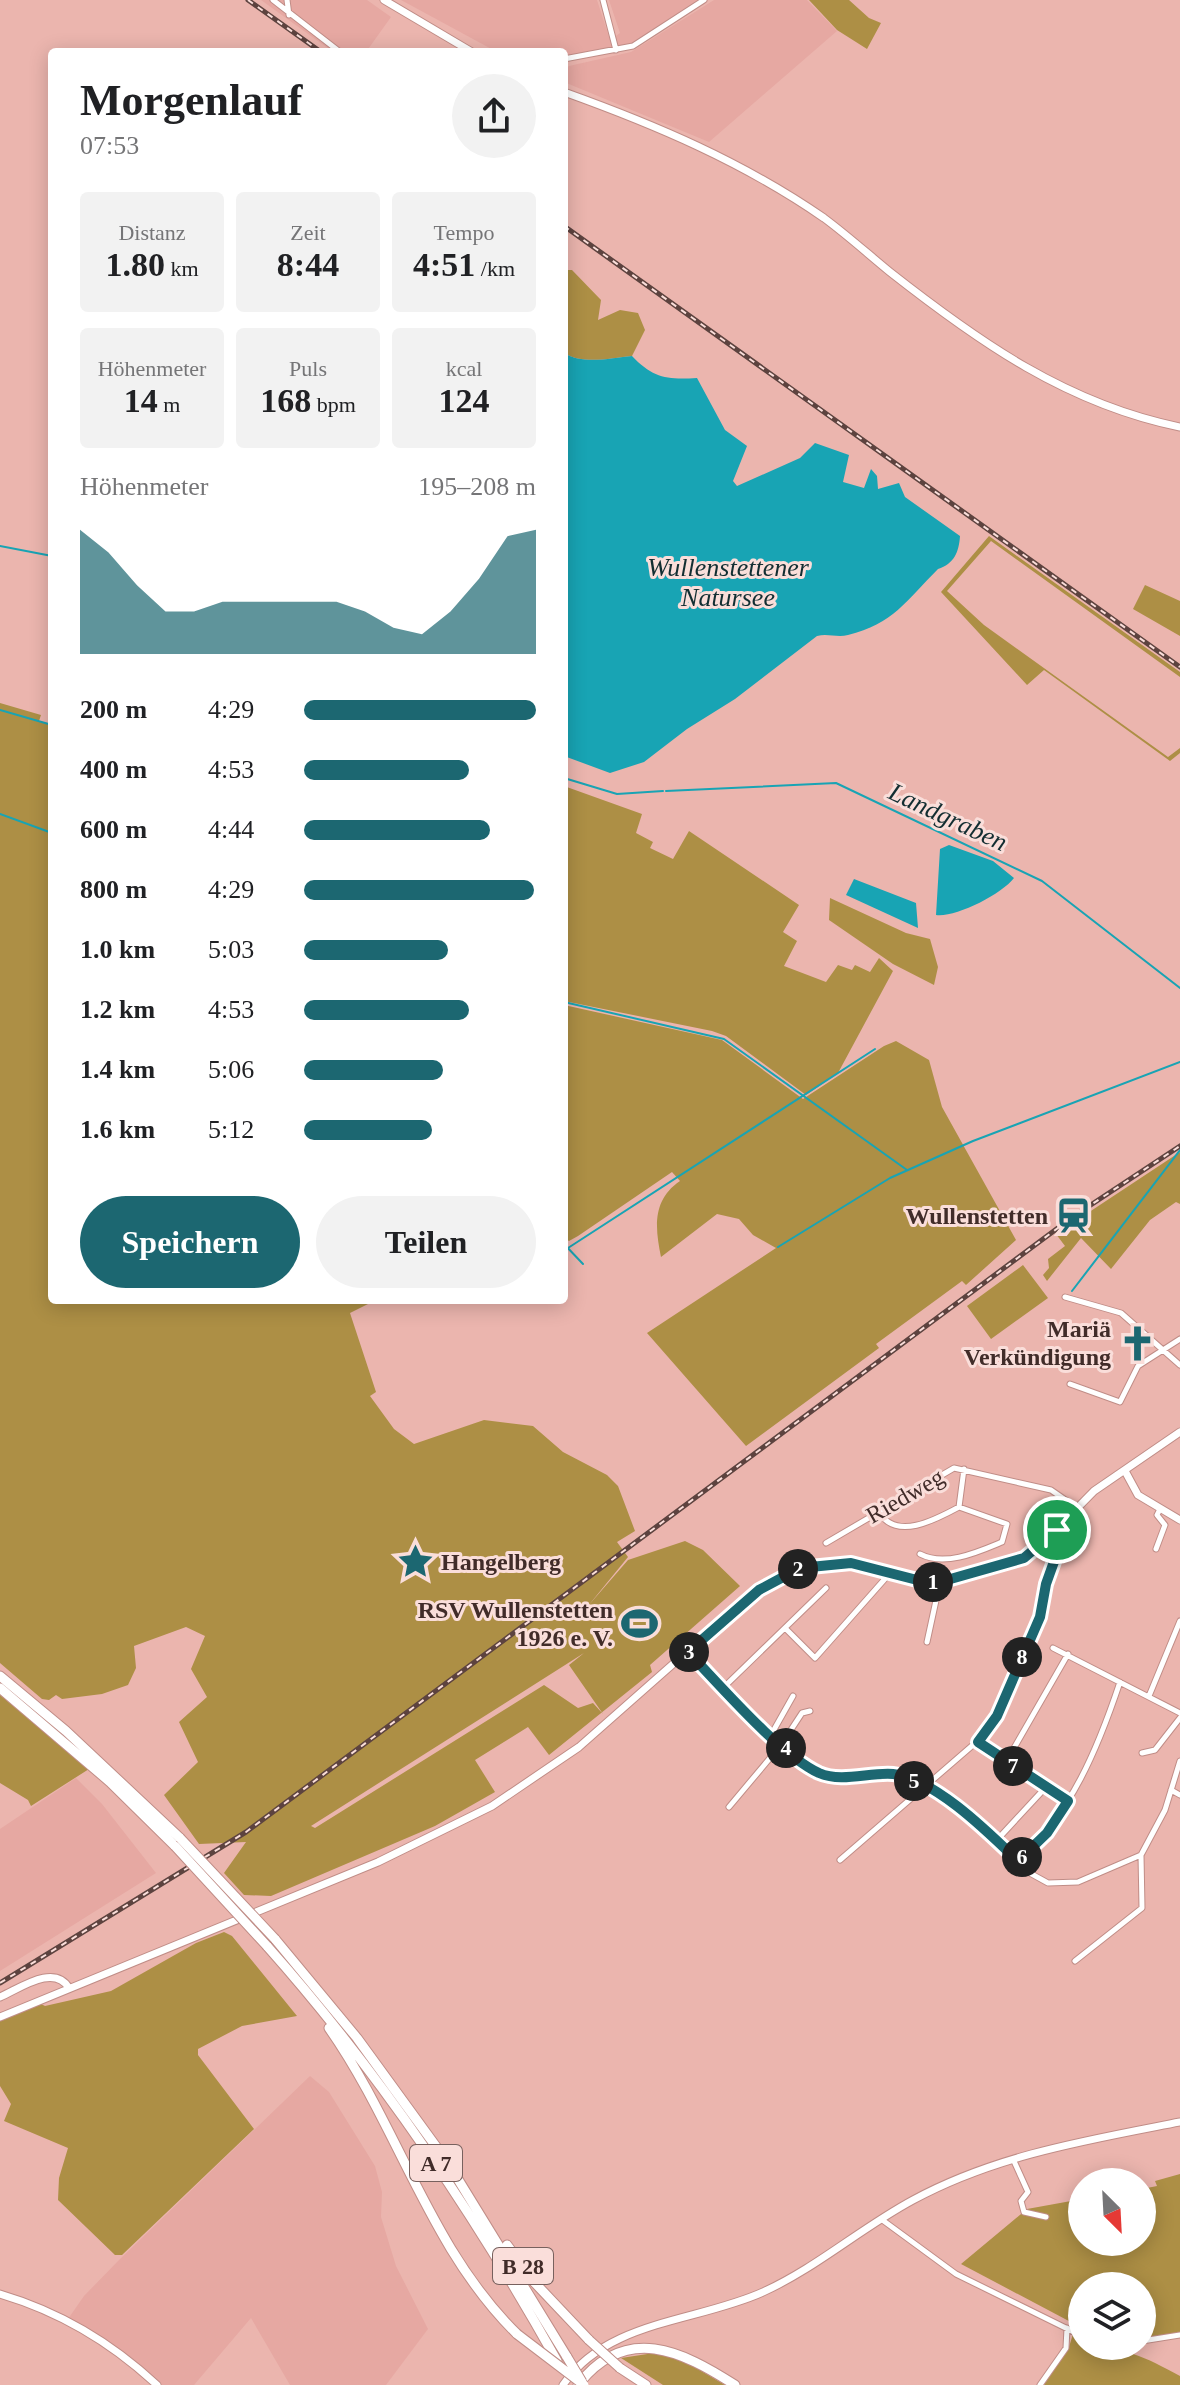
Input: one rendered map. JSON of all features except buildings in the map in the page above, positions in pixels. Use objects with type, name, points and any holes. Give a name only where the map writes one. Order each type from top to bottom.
[{"type":"highway","name":"A 7","points":[[0,1676],[96,1758],[178,1842],[271,1943],[394,2087],[481,2211],[582,2385]]},
{"type":"highway","name":"A 7","points":[[0,1688],[178,1842]]},
{"type":"highway","name":"A 7","points":[[271,1943],[424,2144],[480,2230],[571,2385]]},
{"type":"highway","name":"B 28","points":[[296,1979],[367,2088],[461,2266],[517,2334],[582,2385]]},
{"type":"highway","name":"B 28","points":[[481,2211],[535,2283],[589,2340],[620,2368],[646,2385]]},
{"type":"highway","points":[[582,2385],[593,2368],[621,2352],[660,2348],[695,2359],[735,2385]]},
{"type":"main road","points":[[384,0],[465,48]]},
{"type":"main road","points":[[568,94],[679,136],[783,191],[827,221],[988,347],[1043,379],[1092,402],[1180,427]]},
{"type":"main road","points":[[0,2017],[378,1862],[455,1827],[556,1764],[651,1686],[741,1604],[785,1574],[816,1565],[851,1563],[921,1581],[940,1582],[1024,1558],[1057,1530],[1094,1491],[1180,1432]]},
{"type":"main road","points":[[1125,1471],[1136,1492],[1180,1520]]},
{"type":"main road","points":[[0,1997],[49,1977],[61,1980],[69,1988]]},
{"type":"main road","points":[[563,2385],[604,2346],[641,2330],[760,2293],[943,2185],[1013,2159],[1077,2142],[1180,2122]]},
{"type":"main road","points":[[0,2294],[68,2319],[117,2350],[157,2385]]},
{"type":"street","points":[[273,0],[334,48]]},
{"type":"street","points":[[287,0],[290,16]]},
{"type":"street","points":[[603,0],[616,50]]},
{"type":"street","points":[[568,58],[641,42],[704,0]]},
{"type":"street","points":[[1065,1297],[1121,1313],[1180,1365]]},
{"type":"street","points":[[1070,1384],[1120,1402],[1138,1366],[1180,1339]]},
{"type":"street","points":[[959,1507],[964,1469]]},
{"type":"street","name":"Riedweg","points":[[826,1543],[945,1472],[964,1469],[1051,1490],[1077,1508]]},
{"type":"street","points":[[879,1512],[886,1524],[892,1526],[922,1524],[959,1507],[1007,1524],[1002,1542],[952,1558],[931,1560],[920,1554]]},
{"type":"street","points":[[1156,1549],[1165,1525],[1157,1515],[1160,1509]]},
{"type":"street","points":[[840,1860],[978,1742],[997,1716],[1040,1617],[1046,1584],[1061,1542],[1057,1530]]},
{"type":"street","points":[[785,1628],[815,1658],[891,1572]]},
{"type":"street","points":[[927,1642],[940,1582]]},
{"type":"street","points":[[724,1687],[826,1588]]},
{"type":"street","points":[[1149,1696],[1180,1621]]},
{"type":"street","points":[[1053,1648],[1149,1696],[1180,1716],[1155,1750],[1142,1753]]},
{"type":"street","points":[[688,1652],[781,1745],[826,1776],[894,1774],[927,1787],[996,1841],[1038,1879],[1061,1884],[1097,1876],[1141,1855]]},
{"type":"street","points":[[1006,1762],[1068,1654]]},
{"type":"street","points":[[1018,1861],[1047,1833],[1068,1801],[1094,1754],[1120,1682]]},
{"type":"street","points":[[771,1735],[793,1696]]},
{"type":"street","points":[[729,1807],[781,1745],[802,1713],[810,1711]]},
{"type":"street","points":[[978,1742],[1068,1801]]},
{"type":"street","points":[[1075,1961],[1142,1908],[1141,1855],[1171,1790],[1180,1761]]},
{"type":"street","points":[[996,1841],[1046,1787]]},
{"type":"street","points":[[1171,1790],[1180,1795]]},
{"type":"street","points":[[1013,2159],[1028,2192],[1021,2201],[1024,2212],[1046,2217]]},
{"type":"street","points":[[881,2219],[956,2274],[1067,2327],[1066,2348],[1040,2385]]},
{"type":"street","points":[[1156,2339],[1180,2335]]},
{"type":"shaded area","points":[[261,0],[367,0],[391,17],[369,48],[327,48]]},
{"type":"shaded area","points":[[401,0],[597,0],[609,37],[613,38],[620,33],[609,0],[703,0],[633,45],[568,58],[568,48],[490,48]]},
{"type":"shaded area","points":[[714,0],[807,0],[837,31],[709,142],[568,84],[569,66],[631,52]]},
{"type":"shaded area","points":[[809,0],[849,0],[869,18],[881,23],[867,49],[837,30]]},
{"type":"shaded area","points":[[568,270],[572,270],[601,300],[598,320],[620,310],[638,313],[645,330],[632,356],[588,360],[568,355]]},
{"type":"shaded area","points":[[989,536],[1180,672],[1180,677],[991,541],[947,591],[984,625],[1168,757],[1180,748],[1180,753],[1170,761],[1044,670],[1027,685],[941,592]]},
{"type":"shaded area","points":[[1145,585],[1180,601],[1180,636],[1133,609]]},
{"type":"shaded area","points":[[0,703],[41,715],[39,721],[48,724],[48,1304],[368,1304],[350,1313],[376,1392],[370,1396],[394,1429],[414,1444],[484,1420],[533,1426],[563,1452],[607,1475],[618,1486],[635,1531],[617,1542],[628,1557],[588,1606],[628,1560],[685,1541],[703,1550],[740,1586],[650,1665],[652,1672],[602,1712],[569,1665],[584,1653],[311,1826],[315,1828],[544,1685],[578,1708],[593,1703],[602,1713],[549,1755],[528,1727],[475,1760],[495,1792],[435,1826],[271,1896],[244,1895],[224,1873],[246,1842],[199,1844],[164,1795],[198,1762],[179,1722],[207,1697],[191,1669],[205,1636],[186,1627],[134,1646],[136,1668],[128,1685],[102,1694],[62,1699],[56,1695],[49,1700],[42,1699],[0,1663]]},
{"type":"shaded area","points":[[568,787],[642,814],[636,833],[653,842],[650,848],[673,859],[689,831],[799,905],[783,932],[797,941],[784,966],[826,982],[838,965],[852,970],[855,965],[870,972],[879,958],[893,971],[838,1073],[806,1095],[726,1036],[568,1002]]},
{"type":"shaded area","points":[[830,898],[906,933],[930,939],[938,967],[934,985],[893,964],[829,920]]},
{"type":"shaded area","points":[[568,1006],[722,1040],[803,1099],[896,1041],[929,1060],[942,1107],[1016,1240],[966,1285],[962,1281],[876,1344],[879,1348],[746,1446],[647,1333],[776,1248],[753,1235],[739,1219],[717,1214],[661,1257],[657,1225],[660,1206],[664,1197],[680,1181],[672,1172],[569,1241]]},
{"type":"shaded area","points":[[1180,1152],[1180,1204],[1176,1202],[1150,1220],[1111,1269],[1081,1238],[1047,1281],[1043,1275],[1049,1268],[1048,1259],[1065,1246],[1056,1234]]},
{"type":"shaded area","points":[[1023,1265],[1048,1298],[991,1339],[967,1306]]},
{"type":"shaded area","points":[[0,1695],[89,1769],[31,1806],[28,1800],[0,1783]]},
{"type":"shaded area","points":[[76,1778],[102,1804],[156,1873],[0,1971],[0,1829]]},
{"type":"shaded area","points":[[224,1932],[232,1936],[297,2016],[242,2026],[198,2049],[198,2055],[254,2129],[122,2255],[115,2255],[58,2200],[59,2178],[68,2148],[4,2121],[11,2104],[0,2086],[0,2017],[37,2002],[45,2006],[111,1991],[196,1943]]},
{"type":"shaded area","points":[[310,2076],[329,2092],[375,2166],[382,2192],[381,2217],[396,2266],[428,2329],[386,2385],[290,2385],[251,2318],[194,2385],[158,2385],[68,2319],[84,2296],[120,2259]]},
{"type":"shaded area","points":[[1180,2174],[1180,2333],[1156,2336],[1156,2272],[1068,2272],[1068,2321],[961,2264],[1027,2209],[1068,2202],[1068,2256],[1156,2256],[1156,2181]]},
{"type":"shaded area","points":[[1068,2349],[1068,2360],[1148,2360],[1180,2376],[1180,2385],[1044,2385]]},
{"type":"shaded area","points":[[654,2353],[683,2360],[725,2385],[663,2385],[621,2358]]},
{"type":"water","name":"Wullenstettener Natursee","points":[[568,355],[588,360],[632,356],[661,376],[697,378],[725,430],[747,446],[733,481],[737,486],[800,458],[815,443],[849,455],[843,482],[864,488],[871,469],[877,476],[878,489],[899,483],[905,497],[960,536],[955,557],[938,569],[888,618],[848,635],[817,636],[735,699],[687,729],[644,762],[610,773],[568,757]]},
{"type":"water","points":[[949,845],[993,861],[1014,878],[977,904],[954,913],[936,915],[940,849]]},
{"type":"water","points":[[854,879],[916,903],[918,928],[846,895]]},
{"type":"waterway","name":"Landgraben","points":[[0,546],[48,555]]},
{"type":"waterway","points":[[0,710],[48,724]]},
{"type":"waterway","name":"Landgraben","points":[[568,779],[617,794],[663,791]]},
{"type":"waterway","name":"Landgraben","points":[[666,791],[836,783],[1042,881],[1180,988]]},
{"type":"waterway","points":[[0,814],[48,832]]},
{"type":"waterway","points":[[568,1003],[724,1039],[907,1170]]},
{"type":"waterway","points":[[568,1248],[875,1049]]},
{"type":"waterway","points":[[778,1247],[890,1178],[973,1141],[1180,1062]]},
{"type":"waterway","points":[[1072,1291],[1180,1150]]},
{"type":"waterway","points":[[568,1248],[583,1264]]},
{"type":"railway","points":[[248,0],[315,48]]},
{"type":"railway","points":[[568,229],[1180,667]]},
{"type":"railway","points":[[0,1983],[246,1832],[1074,1216],[1180,1146]]},
{"type":"place","name":"Wullenstetten","points":[[1074,1216]]},
{"type":"place","name":"Mariä Verkündigung","points":[[1137,1343]]},
{"type":"place","name":"Hangelberg","points":[[415,1562]]},
{"type":"place","name":"RSV Wullenstetten 1926 e. V.","points":[[639,1624]]},
{"type":"route","points":[[1057,1530],[1061,1542],[1046,1584],[1040,1617],[997,1716],[978,1742],[1068,1801],[1047,1833],[1018,1861],[927,1787],[894,1774],[843,1777],[826,1776],[814,1771],[781,1745],[688,1652],[759,1590],[800,1568],[826,1563],[851,1563],[921,1581],[940,1582],[1024,1558],[1057,1530]]}]
